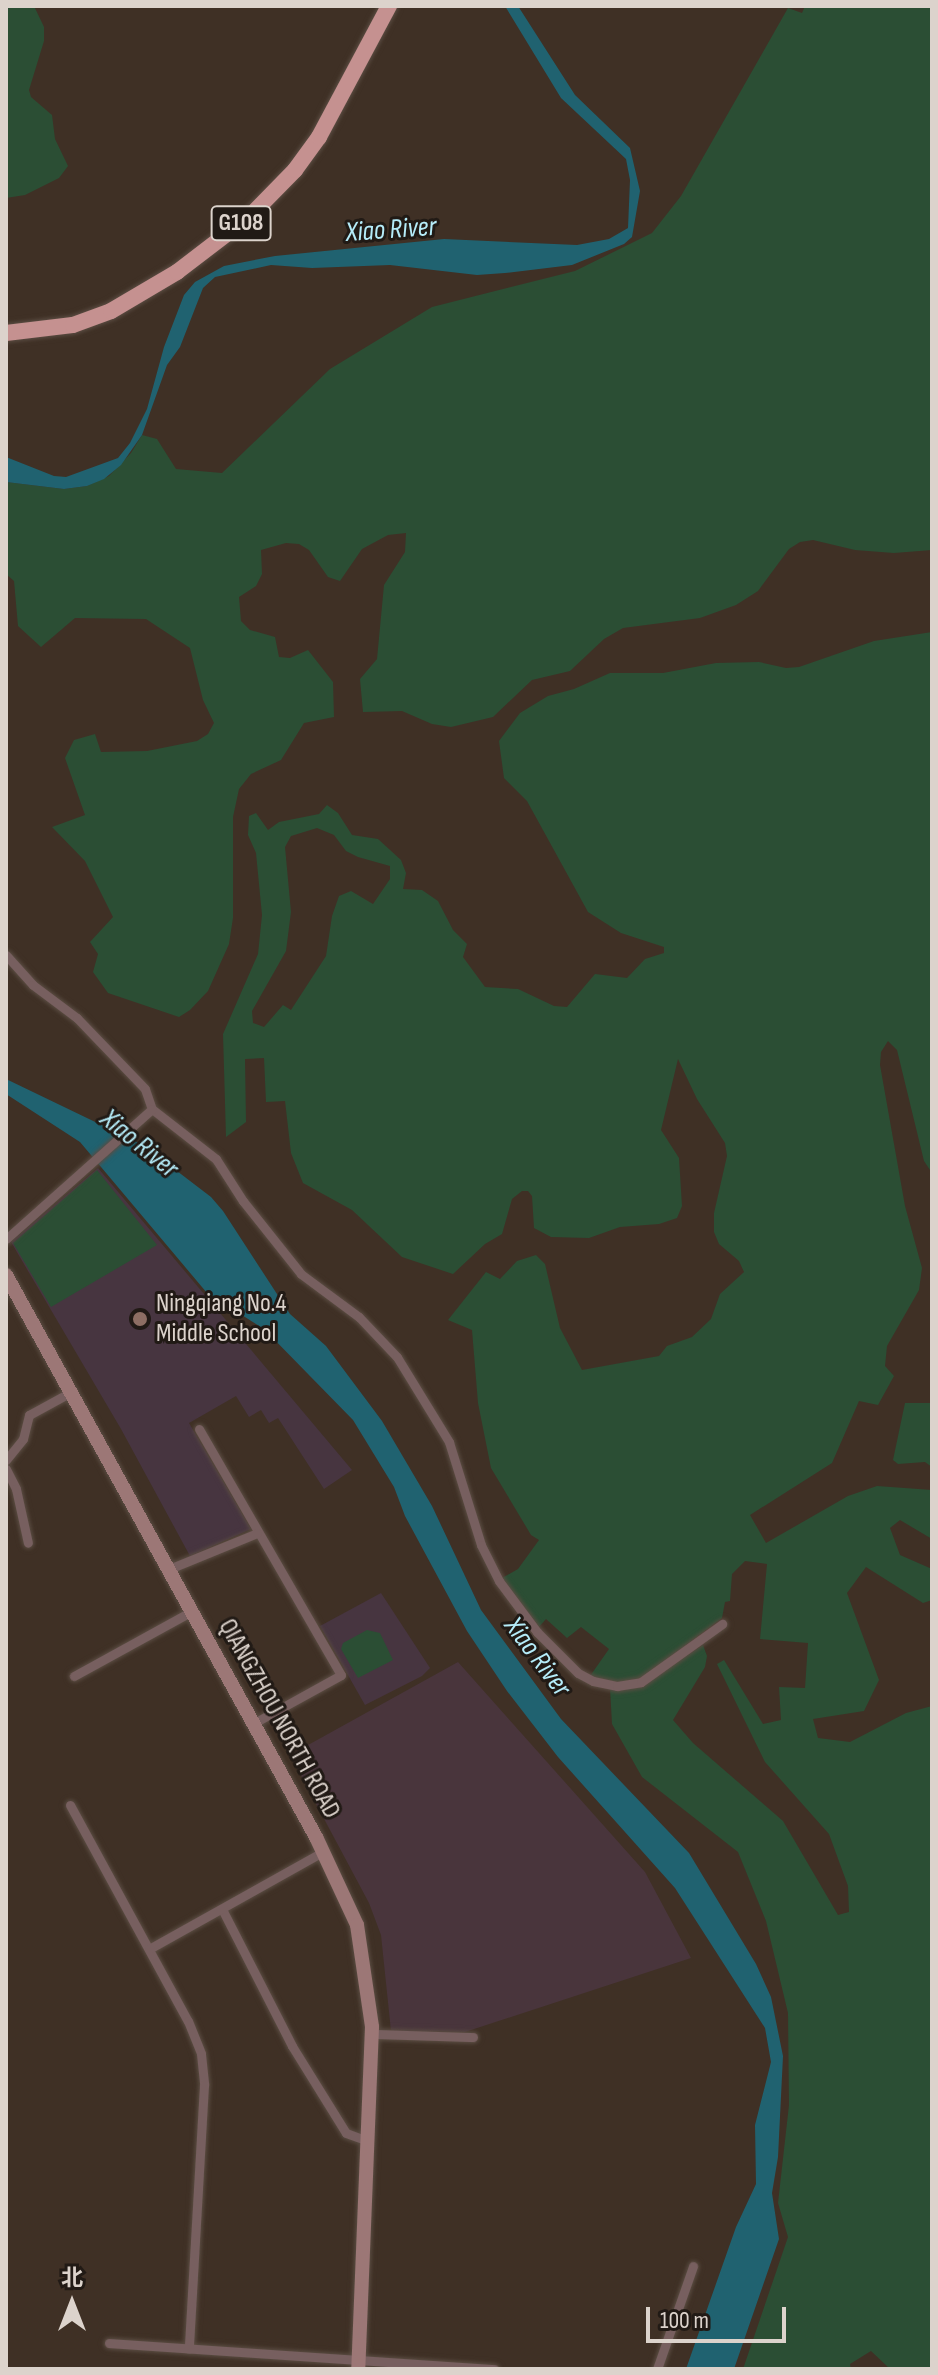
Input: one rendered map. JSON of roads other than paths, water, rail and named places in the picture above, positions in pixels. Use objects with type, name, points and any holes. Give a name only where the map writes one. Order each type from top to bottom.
[{"type":"highway","name":"G108","points":[[6,333],[73,325],[111,311],[177,272],[249,217],[295,170],[319,137],[357,72],[389,6]]},
{"type":"main road","name":"QIANGZHOU NORTH ROAD","points":[[6,1275],[73,1391],[324,1851],[346,1896],[361,1937],[372,2034],[364,2226],[357,2265],[355,2365]]},
{"type":"street","points":[[6,955],[33,985],[77,1018],[145,1089],[149,1112],[216,1159],[243,1201],[301,1274],[359,1317],[397,1357],[449,1442],[481,1545],[499,1581],[537,1632],[578,1673],[593,1681],[617,1686],[641,1682],[722,1624]]},
{"type":"street","points":[[6,1239],[149,1112]]},
{"type":"street","points":[[6,1460],[23,1439],[29,1415],[73,1391]]},
{"type":"street","points":[[199,1429],[341,1675],[254,1723]]},
{"type":"street","points":[[6,1469],[16,1489],[28,1543]]},
{"type":"street","points":[[169,1569],[257,1533]]},
{"type":"street","points":[[74,1676],[192,1611]]},
{"type":"street","points":[[70,1805],[188,2021],[204,2068],[189,2349]]},
{"type":"street","points":[[149,1949],[324,1851]]},
{"type":"street","points":[[222,1909],[292,2046],[346,2133],[368,2141]]},
{"type":"street","points":[[372,2034],[473,2037]]},
{"type":"street","points":[[657,2369],[693,2266]]},
{"type":"street","points":[[109,2343],[355,2365],[494,2369]]},
{"type":"water","points":[[505,6],[518,6],[575,95],[630,148],[640,191],[632,237],[624,244],[572,265],[505,273],[477,275],[390,265],[312,268],[271,265],[215,277],[203,288],[180,347],[167,365],[142,435],[121,465],[104,479],[87,486],[64,489],[6,482],[6,457],[54,476],[66,477],[118,458],[130,443],[147,409],[164,347],[184,295],[195,282],[224,266],[275,256],[444,239],[577,245],[609,239],[628,228],[630,180],[626,159],[561,98]]},
{"type":"water","name":"Xiao River","points":[[6,1079],[143,1145],[211,1197],[223,1211],[290,1314],[326,1346],[382,1421],[432,1506],[481,1610],[561,1719],[689,1853],[756,1964],[771,1997],[783,2056],[778,2157],[772,2193],[779,2239],[734,2369],[686,2369],[736,2227],[756,2184],[755,2125],[771,2062],[765,2028],[675,1888],[558,1757],[507,1691],[467,1631],[405,1516],[394,1487],[353,1420],[264,1329],[207,1293],[80,1142],[6,1094]]},
{"type":"place","name":"Ningqiang No.4 Middle School","points":[[140,1319]]}]
